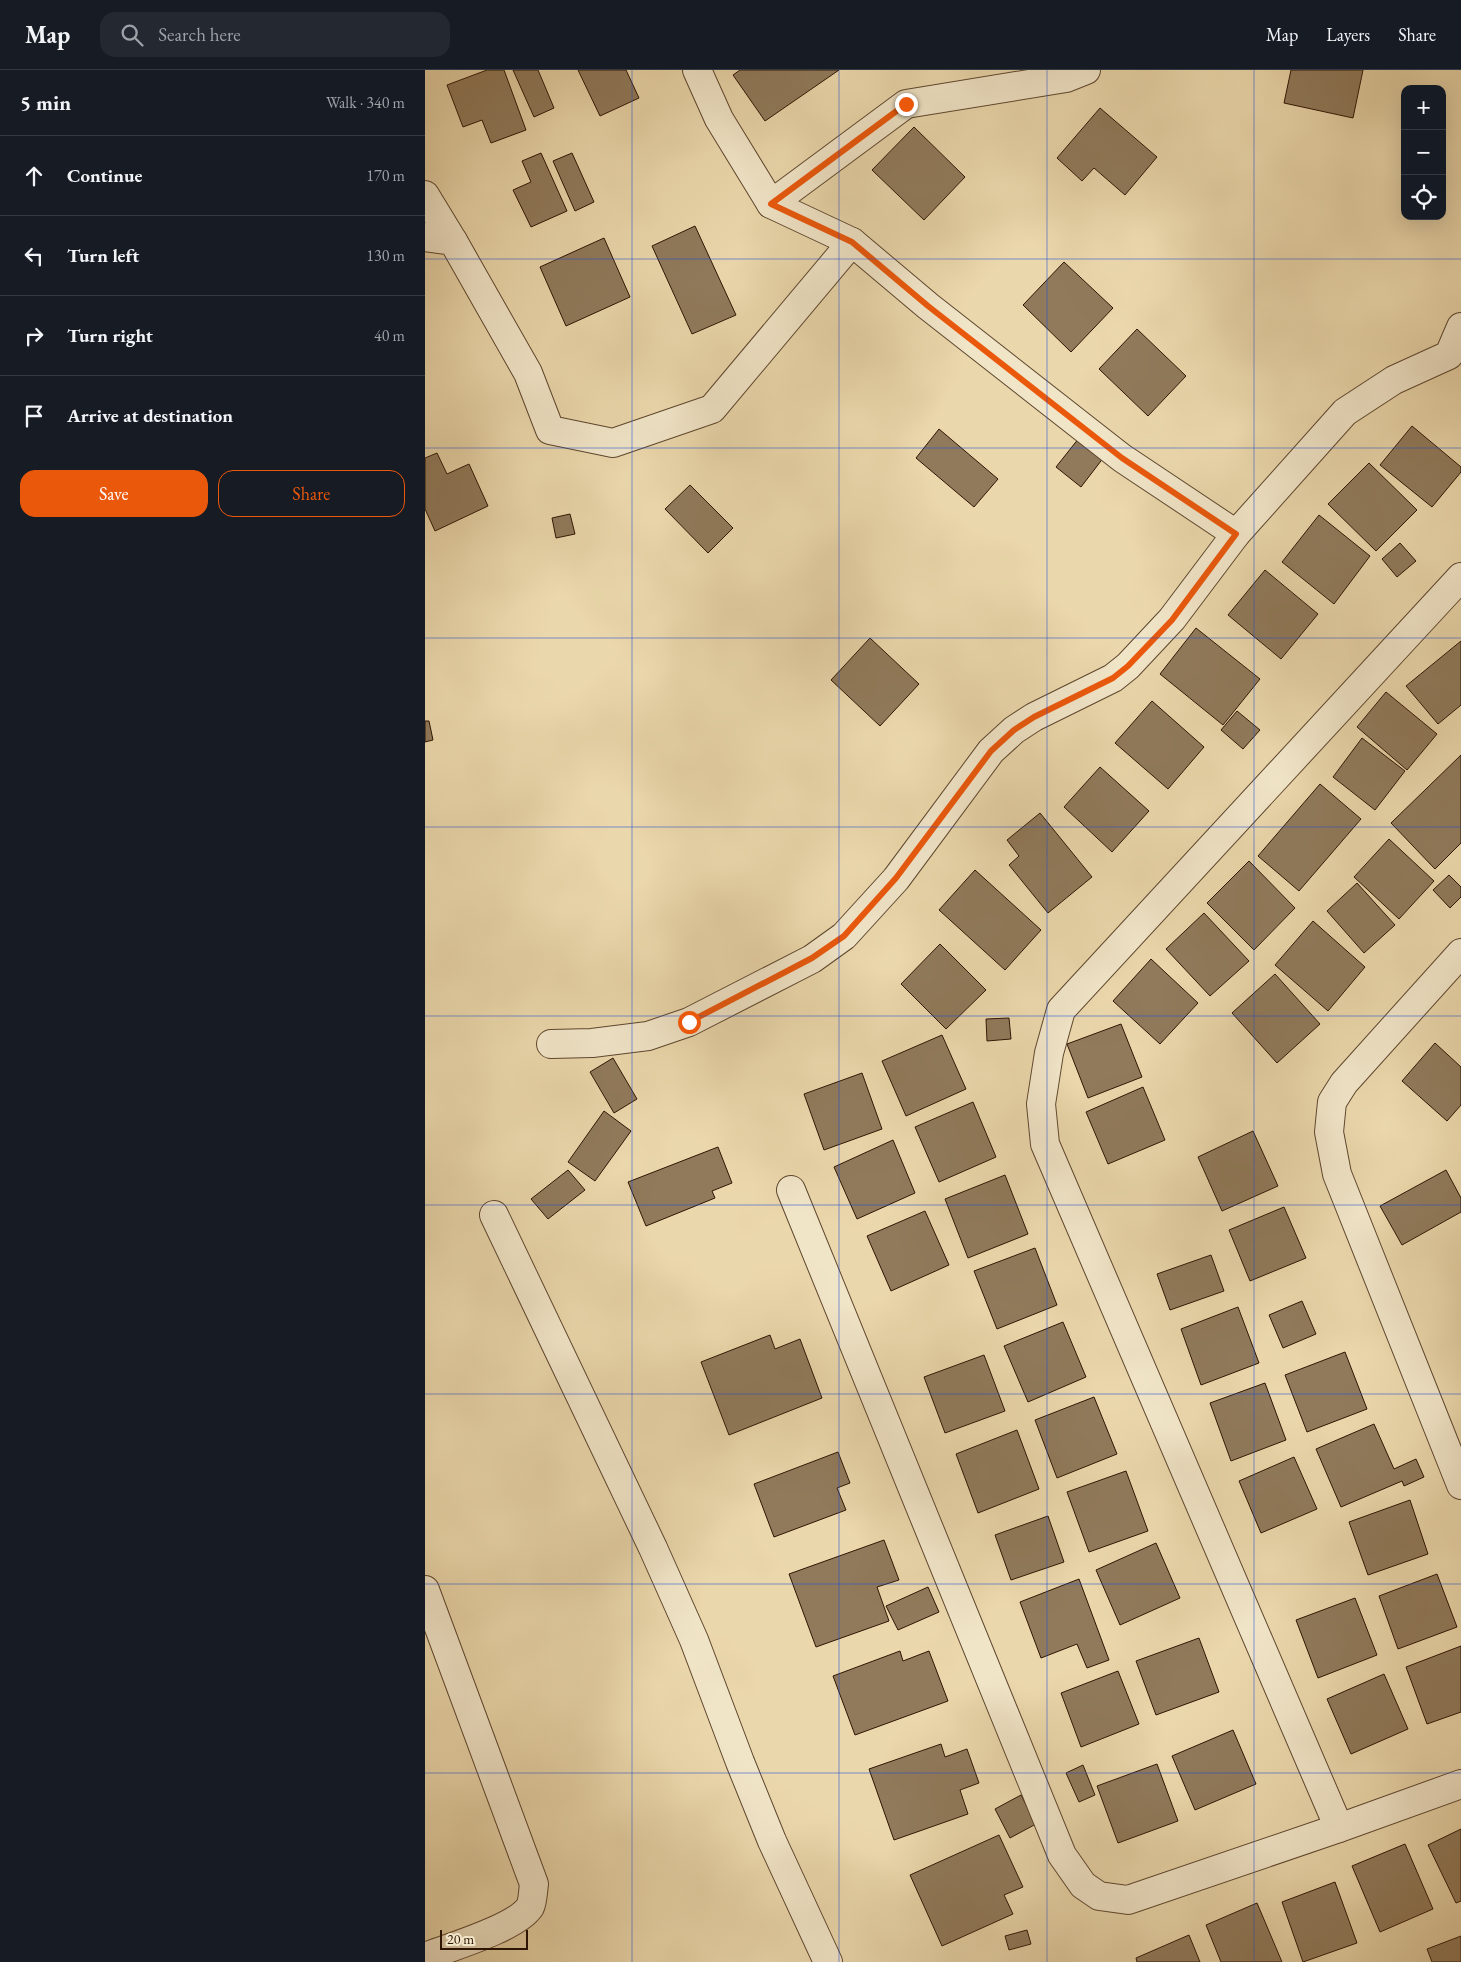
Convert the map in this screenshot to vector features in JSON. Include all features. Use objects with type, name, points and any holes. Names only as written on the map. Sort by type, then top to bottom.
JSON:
[{"type":"street","points":[[697,70],[719,119],[771,204],[852,242],[928,306],[1122,458],[1236,534]]},
{"type":"street","points":[[771,204],[906,104],[1066,78],[1087,70]]},
{"type":"street","points":[[425,195],[528,374],[550,430],[613,443],[712,409],[852,242]]},
{"type":"street","points":[[425,237],[453,241]]},
{"type":"street","points":[[551,1044],[592,1043],[648,1036],[689,1022],[812,958],[844,936],[896,878],[991,751],[1014,730],[1034,717],[1113,678],[1128,666],[1172,620],[1236,534],[1345,412],[1395,380],[1455,360],[1461,327]]},
{"type":"street","points":[[1339,1828],[1045,1144],[1041,1104],[1049,1053],[1061,1010],[1461,577]]},
{"type":"street","points":[[1461,953],[1344,1083],[1332,1102],[1329,1132],[1337,1174],[1461,1485]]},
{"type":"street","points":[[791,1190],[1062,1855],[1083,1885],[1099,1896],[1128,1900],[1461,1784]]},
{"type":"street","points":[[494,1215],[657,1556],[695,1640],[740,1762],[772,1841],[828,1962]]},
{"type":"street","points":[[425,1590],[534,1884],[530,1906],[516,1919],[491,1932],[425,1957]]},
{"type":"building","points":[[487,70],[504,70],[526,130],[491,143],[482,120],[463,127],[447,85]]},
{"type":"building","points":[[513,70],[538,70],[554,108],[534,117]]},
{"type":"building","points":[[578,70],[626,70],[639,98],[600,116]]},
{"type":"building","points":[[740,70],[839,70],[765,121],[733,75]]},
{"type":"building","points":[[1291,70],[1363,70],[1353,118],[1284,103]]},
{"type":"building","points":[[1100,108],[1157,157],[1125,195],[1094,168],[1082,181],[1057,158]]},
{"type":"building","points":[[914,127],[965,177],[924,220],[872,170]]},
{"type":"building","points":[[541,153],[567,211],[531,227],[513,190],[531,182],[522,161]]},
{"type":"building","points":[[572,153],[594,202],[575,211],[553,161]]},
{"type":"building","points":[[695,226],[736,315],[692,334],[652,246]]},
{"type":"building","points":[[604,238],[630,297],[566,326],[540,267]]},
{"type":"building","points":[[1064,262],[1113,308],[1071,352],[1023,305]]},
{"type":"building","points":[[1137,329],[1186,376],[1148,416],[1099,369]]},
{"type":"building","points":[[1412,426],[1461,467],[1461,472],[1432,507],[1380,465]]},
{"type":"building","points":[[939,429],[998,479],[974,507],[916,458]]},
{"type":"building","points":[[1079,438],[1104,457],[1081,487],[1056,467]]},
{"type":"building","points":[[437,453],[447,474],[469,464],[488,506],[435,531],[425,509],[425,458]]},
{"type":"building","points":[[1369,463],[1417,510],[1376,551],[1328,504]]},
{"type":"building","points":[[690,485],[733,528],[708,553],[665,509]]},
{"type":"building","points":[[570,514],[575,534],[556,538],[552,518]]},
{"type":"building","points":[[1319,515],[1370,556],[1334,604],[1282,562]]},
{"type":"building","points":[[1400,543],[1416,561],[1397,577],[1382,559]]},
{"type":"building","points":[[1265,570],[1318,614],[1281,659],[1228,615]]},
{"type":"building","points":[[1196,628],[1260,679],[1223,725],[1160,674]]},
{"type":"building","points":[[870,638],[919,684],[880,726],[831,680]]},
{"type":"building","points":[[1461,641],[1461,705],[1438,724],[1406,686]]},
{"type":"building","points":[[1386,692],[1437,734],[1407,770],[1357,727]]},
{"type":"building","points":[[1152,701],[1204,747],[1168,789],[1115,743]]},
{"type":"building","points":[[1237,711],[1260,730],[1243,749],[1221,730]]},
{"type":"building","points":[[425,721],[429,721],[433,740],[425,742]]},
{"type":"building","points":[[1362,738],[1405,771],[1375,810],[1333,777]]},
{"type":"building","points":[[1461,755],[1461,843],[1435,869],[1391,823]]},
{"type":"building","points":[[1100,767],[1149,811],[1112,852],[1064,807]]},
{"type":"building","points":[[1320,784],[1361,819],[1299,891],[1258,856]]},
{"type":"building","points":[[1040,813],[1092,877],[1048,913],[1009,865],[1019,856],[1007,840]]},
{"type":"building","points":[[1389,839],[1434,881],[1399,919],[1354,877]]},
{"type":"building","points":[[1249,861],[1295,908],[1254,950],[1207,903]]},
{"type":"building","points":[[975,870],[1041,930],[1005,970],[939,910]]},
{"type":"building","points":[[1449,875],[1461,887],[1461,897],[1450,908],[1433,890]]},
{"type":"building","points":[[1357,883],[1395,925],[1364,953],[1327,911]]},
{"type":"building","points":[[1204,913],[1249,961],[1210,996],[1166,949]]},
{"type":"building","points":[[1313,921],[1365,967],[1328,1011],[1275,965]]},
{"type":"building","points":[[940,944],[986,990],[946,1029],[901,984]]},
{"type":"building","points":[[1151,959],[1198,1003],[1160,1044],[1113,1001]]},
{"type":"building","points":[[1275,974],[1320,1024],[1277,1063],[1232,1013]]},
{"type":"building","points":[[1009,1018],[1011,1039],[987,1041],[986,1019]]},
{"type":"building","points":[[1121,1024],[1142,1077],[1088,1098],[1067,1044]]},
{"type":"building","points":[[942,1035],[966,1089],[906,1116],[882,1061]]},
{"type":"building","points":[[1435,1043],[1461,1067],[1461,1105],[1447,1121],[1402,1081]]},
{"type":"building","points":[[613,1058],[637,1099],[614,1113],[590,1072]]},
{"type":"building","points":[[862,1073],[882,1129],[824,1150],[804,1094]]},
{"type":"building","points":[[1143,1087],[1165,1140],[1108,1164],[1086,1112]]},
{"type":"building","points":[[973,1102],[996,1157],[939,1182],[915,1127]]},
{"type":"building","points":[[604,1111],[631,1131],[595,1181],[568,1162]]},
{"type":"building","points":[[1253,1131],[1278,1186],[1222,1211],[1198,1157]]},
{"type":"building","points":[[893,1140],[915,1193],[857,1219],[834,1167]]},
{"type":"building","points":[[718,1147],[732,1183],[712,1191],[715,1198],[646,1226],[628,1182]]},
{"type":"building","points":[[568,1170],[585,1190],[548,1219],[531,1199]]},
{"type":"building","points":[[1446,1170],[1461,1198],[1461,1212],[1402,1245],[1380,1206]]},
{"type":"building","points":[[1005,1175],[1028,1234],[968,1258],[945,1199]]},
{"type":"building","points":[[1284,1207],[1306,1258],[1250,1281],[1229,1230]]},
{"type":"building","points":[[925,1211],[949,1265],[891,1291],[867,1236]]},
{"type":"building","points":[[1035,1248],[1057,1305],[997,1329],[974,1271]]},
{"type":"building","points":[[1211,1255],[1224,1291],[1170,1310],[1157,1274]]},
{"type":"building","points":[[1302,1301],[1316,1334],[1283,1348],[1269,1315]]},
{"type":"building","points":[[1238,1307],[1259,1363],[1201,1385],[1181,1329]]},
{"type":"building","points":[[1063,1322],[1086,1377],[1028,1402],[1004,1346]]},
{"type":"building","points":[[770,1335],[775,1349],[800,1339],[822,1398],[729,1435],[701,1362]]},
{"type":"building","points":[[1345,1352],[1367,1409],[1307,1432],[1285,1375]]},
{"type":"building","points":[[984,1355],[1005,1411],[945,1433],[924,1377]]},
{"type":"building","points":[[1265,1383],[1286,1440],[1231,1461],[1210,1403]]},
{"type":"building","points":[[1094,1397],[1117,1454],[1057,1478],[1035,1420]]},
{"type":"building","points":[[1374,1424],[1394,1469],[1416,1459],[1424,1477],[1404,1486],[1402,1481],[1341,1507],[1316,1449]]},
{"type":"building","points":[[1017,1430],[1039,1489],[978,1513],[956,1454]]},
{"type":"building","points":[[838,1452],[850,1483],[837,1488],[846,1510],[774,1537],[754,1484]]},
{"type":"building","points":[[1294,1457],[1317,1509],[1261,1533],[1239,1481]]},
{"type":"building","points":[[1126,1471],[1148,1531],[1089,1552],[1067,1492]]},
{"type":"building","points":[[1410,1500],[1428,1554],[1368,1575],[1349,1522]]},
{"type":"building","points":[[1048,1516],[1064,1562],[1011,1580],[995,1535]]},
{"type":"building","points":[[884,1540],[899,1580],[877,1587],[889,1621],[816,1647],[789,1574]]},
{"type":"building","points":[[1156,1543],[1180,1598],[1120,1625],[1096,1570]]},
{"type":"building","points":[[1437,1574],[1457,1627],[1398,1649],[1379,1596]]},
{"type":"building","points":[[1079,1579],[1109,1660],[1087,1668],[1077,1644],[1041,1658],[1020,1602]]},
{"type":"building","points":[[928,1587],[939,1612],[898,1630],[886,1606]]},
{"type":"building","points":[[1355,1598],[1377,1655],[1318,1678],[1296,1620]]},
{"type":"building","points":[[1199,1638],[1219,1692],[1156,1715],[1136,1661]]},
{"type":"building","points":[[1461,1646],[1461,1712],[1427,1724],[1406,1667]]},
{"type":"building","points":[[900,1651],[903,1661],[929,1651],[948,1701],[855,1735],[833,1676]]},
{"type":"building","points":[[1118,1671],[1139,1724],[1081,1747],[1061,1693]]},
{"type":"building","points":[[1384,1674],[1408,1729],[1351,1754],[1327,1699]]},
{"type":"building","points":[[1233,1730],[1256,1784],[1195,1810],[1172,1756]]},
{"type":"building","points":[[941,1744],[945,1757],[967,1749],[979,1783],[960,1790],[968,1814],[894,1840],[869,1769]]},
{"type":"building","points":[[1157,1764],[1178,1821],[1118,1843],[1097,1786]]},
{"type":"building","points":[[1083,1765],[1095,1795],[1079,1802],[1066,1773]]},
{"type":"building","points":[[1021,1795],[1036,1824],[1010,1838],[995,1809]]},
{"type":"building","points":[[1461,1829],[1461,1901],[1456,1903],[1428,1845]]},
{"type":"building","points":[[999,1835],[1023,1887],[1004,1895],[1013,1914],[942,1946],[910,1875]]},
{"type":"building","points":[[1405,1844],[1433,1909],[1380,1932],[1352,1866]]},
{"type":"building","points":[[1335,1882],[1357,1943],[1303,1962],[1282,1902]]},
{"type":"building","points":[[1257,1903],[1282,1962],[1221,1962],[1206,1925]]},
{"type":"building","points":[[1027,1930],[1031,1944],[1009,1950],[1005,1936]]},
{"type":"building","points":[[1189,1935],[1200,1962],[1137,1962],[1136,1958]]},
{"type":"building","points":[[1461,1936],[1461,1962],[1432,1962],[1427,1949]]},
{"type":"route","points":[[689,1022],[812,958],[844,936],[896,878],[991,751],[1014,730],[1034,717],[1113,678],[1128,666],[1172,620],[1236,534],[1122,458],[928,306],[852,242],[771,204],[906,104]]}]
